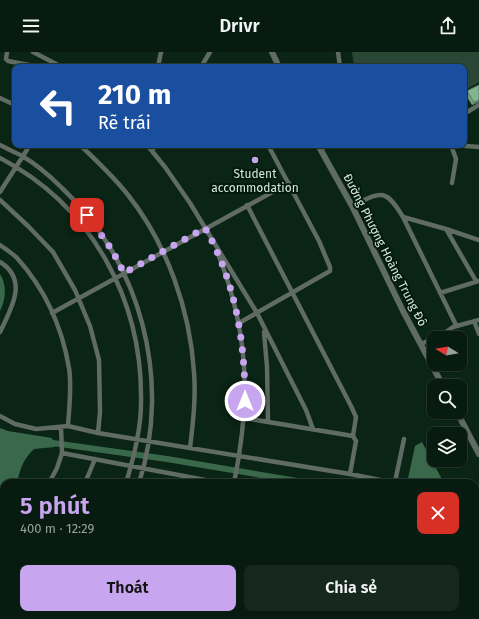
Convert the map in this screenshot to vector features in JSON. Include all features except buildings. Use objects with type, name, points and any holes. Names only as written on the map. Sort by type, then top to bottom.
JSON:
[{"type":"street","points":[[7,52],[6,59],[8,61],[24,64]]},
{"type":"street","points":[[33,52],[56,64]]},
{"type":"street","points":[[159,64],[161,52]]},
{"type":"street","points":[[203,64],[210,52]]},
{"type":"street","points":[[272,52],[278,64]]},
{"type":"street","points":[[338,52],[340,64]]},
{"type":"street","points":[[0,98],[12,104]]},
{"type":"street","points":[[467,112],[479,105]]},
{"type":"street","points":[[0,145],[23,156],[49,176],[73,198],[94,223],[112,250],[124,273],[139,310],[147,342],[152,375],[150,441],[146,463],[140,479]]},
{"type":"street","points":[[467,147],[479,148]]},
{"type":"street","points":[[0,192],[28,148]]},
{"type":"street","points":[[83,148],[104,168],[129,196],[150,228],[163,252],[181,297],[190,334],[194,372],[194,410],[190,448]]},
{"type":"street","points":[[239,323],[330,271],[330,267],[319,241],[270,148]]},
{"type":"street","name":"Đường Phượng Hoàng Trung Đô","points":[[320,148],[352,206],[403,311],[439,379]]},
{"type":"street","points":[[452,183],[456,159],[453,148]]},
{"type":"street","points":[[152,150],[190,203],[256,313],[306,410],[313,429]]},
{"type":"street","points":[[0,158],[45,187],[70,211],[93,238],[111,268],[125,300],[135,334],[141,369],[141,404],[138,439],[127,479]]},
{"type":"street","points":[[52,313],[289,183]]},
{"type":"street","points":[[352,206],[374,195],[388,196],[403,217],[456,326]]},
{"type":"street","points":[[0,200],[53,252],[79,299],[90,326],[99,360],[100,412],[98,433]]},
{"type":"street","points":[[247,205],[356,417],[353,436],[356,441],[350,474]]},
{"type":"street","points":[[403,217],[479,240]]},
{"type":"street","points":[[440,293],[478,281],[446,229]]},
{"type":"street","points":[[210,236],[229,283],[239,323],[245,367],[244,418],[235,479]]},
{"type":"street","points":[[0,245],[16,257],[37,284],[52,313],[59,331],[69,369],[68,426]]},
{"type":"street","points":[[0,262],[9,270],[14,278],[16,286],[16,296],[0,332]]},
{"type":"street","points":[[447,331],[456,326],[476,321],[479,334]]},
{"type":"street","points":[[263,327],[266,354],[268,422]]},
{"type":"street","points":[[421,344],[427,341]]},
{"type":"street","points":[[0,416],[15,424],[36,429],[68,426],[98,433],[375,479]]},
{"type":"street","points":[[244,418],[353,436]]},
{"type":"street","points":[[461,419],[479,453]]},
{"type":"street","points":[[51,479],[57,468],[62,451],[61,427]]},
{"type":"street","points":[[396,479],[404,440]]},
{"type":"street","points":[[62,451],[94,459],[199,479]]},
{"type":"street","points":[[86,479],[94,459]]},
{"type":"shaded area","points":[[352,52],[479,52],[479,82],[467,89],[467,64],[354,64]]},
{"type":"shaded area","points":[[0,274],[4,283],[5,292],[4,302],[0,311]]},
{"type":"shaded area","points":[[0,428],[8,431],[52,438],[55,447],[34,449],[22,465],[18,479],[0,479]]},
{"type":"shaded area","points":[[422,442],[427,451],[427,467],[435,467],[442,479],[408,479],[415,446]]},
{"type":"waterway","points":[[53,443],[167,459],[285,479]]},
{"type":"place","name":"Student accommodation","points":[[255,160]]},
{"type":"route","points":[[87,215],[112,250],[124,273],[205,228],[217,251],[229,283],[238,316],[245,367],[245,401]]}]
